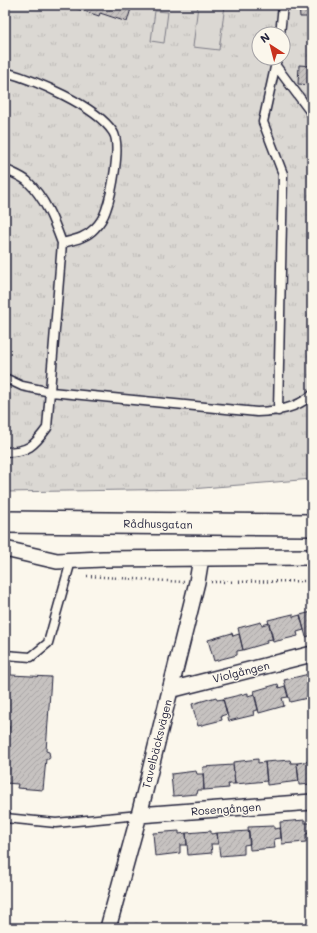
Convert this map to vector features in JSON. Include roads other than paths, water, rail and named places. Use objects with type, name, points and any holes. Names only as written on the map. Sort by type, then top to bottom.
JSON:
[{"type":"main road","name":"Rådhusgatan","points":[[5,522],[312,526]]},
{"type":"street","points":[[5,549],[57,561],[69,568],[104,559],[312,557]]},
{"type":"street","name":"Tavelbäcksvägen","points":[[108,928],[139,815],[197,582],[201,558]]},
{"type":"street","name":"Violgången","points":[[170,690],[312,654]]},
{"type":"street","name":"Rosengången","points":[[139,815],[312,802]]},
{"type":"lane","points":[[281,26],[283,5]]},
{"type":"lane","points":[[275,66],[263,122],[283,174],[278,412]]},
{"type":"lane","points":[[279,66],[312,114]]},
{"type":"lane","points":[[5,72],[52,89],[90,110],[104,120],[115,134],[116,148],[113,177],[106,211],[95,228],[86,237],[62,244]]},
{"type":"lane","points":[[5,169],[26,181],[44,202],[54,220],[62,244],[47,428],[36,443],[21,452],[5,452]]},
{"type":"lane","points":[[5,378],[22,386],[51,392],[257,412],[278,412],[294,407],[312,395]]},
{"type":"lane","points":[[5,655],[31,657],[48,643],[69,568]]},
{"type":"lane","points":[[5,818],[56,823],[139,815]]}]
